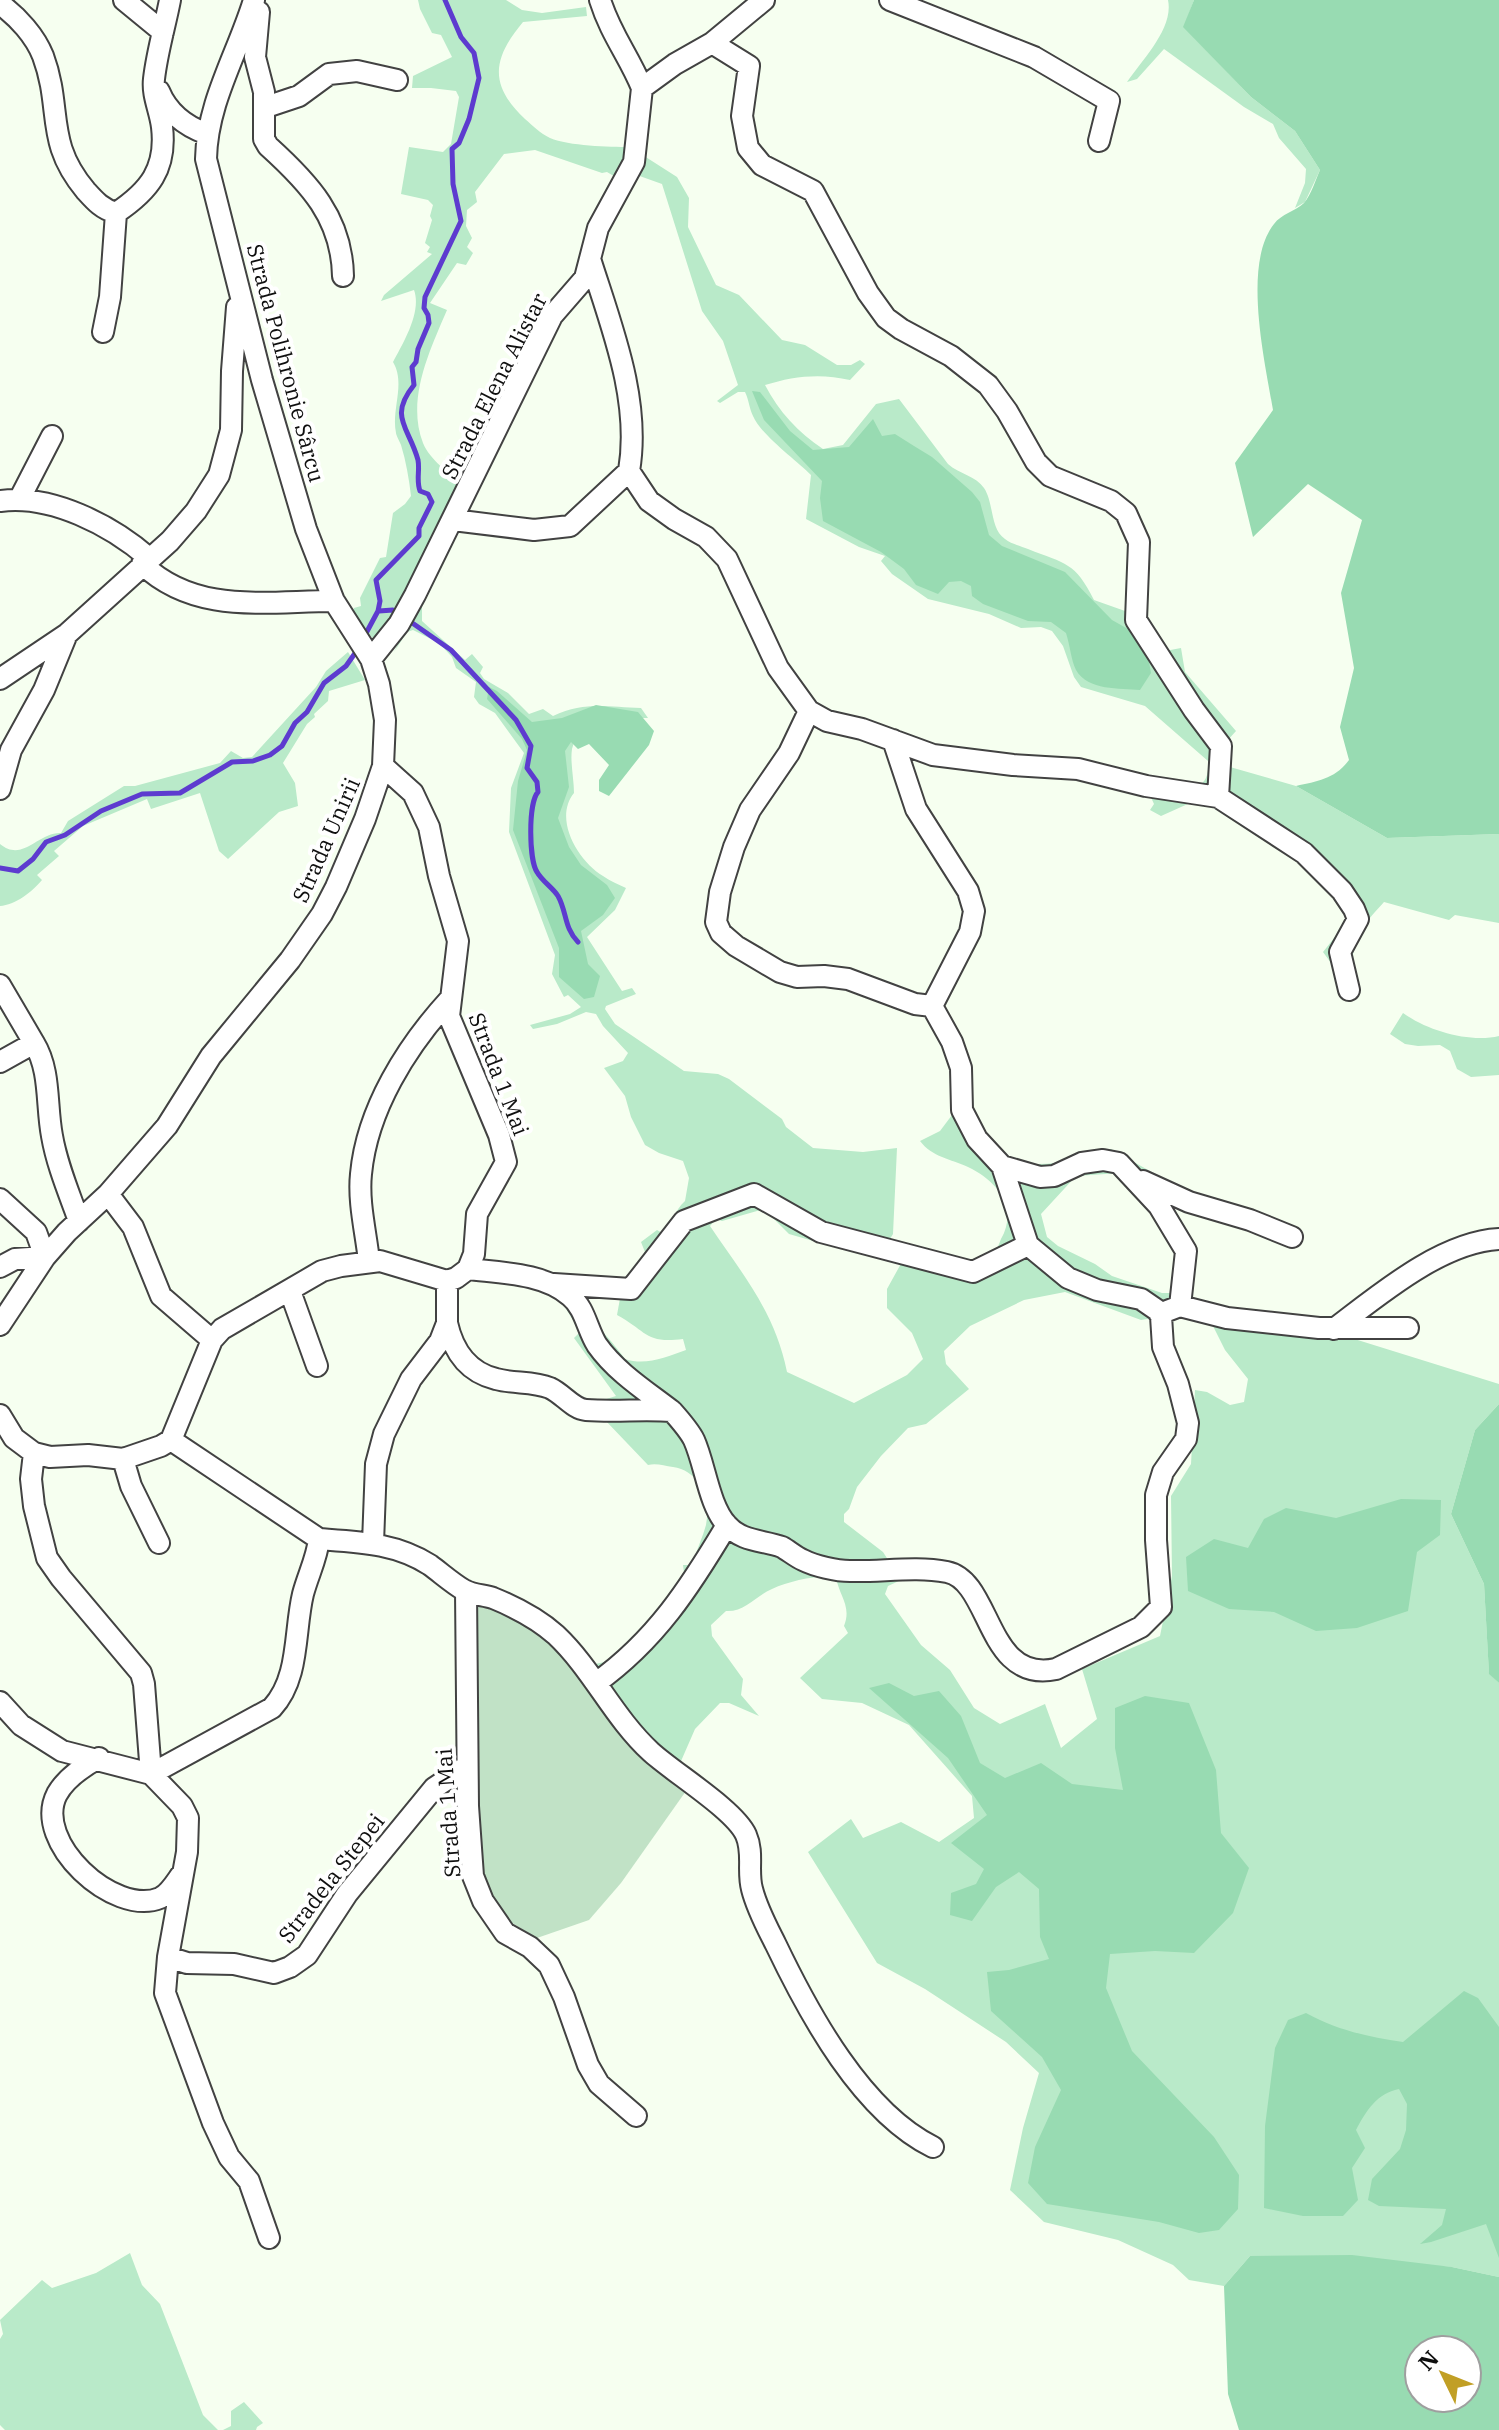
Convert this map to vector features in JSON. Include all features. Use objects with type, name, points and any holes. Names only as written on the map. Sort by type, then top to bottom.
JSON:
[{"type":"street","points":[[124,0],[163,32]]},
{"type":"street","points":[[103,332],[110,297],[116,213],[158,173],[162,129],[154,96],[154,80],[170,0]]},
{"type":"street","name":"Strada Polihronie Sârcu","points":[[256,0],[255,57],[266,107],[264,139],[307,184],[334,224],[343,252],[343,276]]},
{"type":"street","name":"Strada Polihronie Sârcu","points":[[256,0],[215,104],[207,134],[206,159],[240,281],[262,380],[306,529],[334,601]]},
{"type":"street","points":[[600,0],[615,38],[634,67],[642,88],[712,43],[764,0]]},
{"type":"street","points":[[890,0],[1034,57],[1109,101],[1099,141]]},
{"type":"street","points":[[0,4],[12,12],[42,53],[51,80],[59,146],[67,166],[95,201],[116,213]]},
{"type":"street","points":[[712,43],[749,66],[742,116],[748,148],[762,165],[813,191],[868,293],[886,318],[951,356],[988,385],[1036,462],[1050,476],[1111,501],[1126,513],[1139,542],[1136,620],[1221,746],[1218,797]]},
{"type":"street","points":[[266,107],[299,96],[329,74],[357,71],[397,80]]},
{"type":"street","points":[[154,80],[161,97],[176,116],[186,125],[207,134]]},
{"type":"street","name":"Strada Elena Alistar","points":[[371,659],[403,616],[547,326],[585,278],[598,228],[634,162],[642,88]]},
{"type":"street","points":[[453,520],[534,530],[570,526],[629,471],[634,447],[621,363],[612,321],[591,262]]},
{"type":"street","points":[[0,679],[67,634],[170,541],[196,511],[219,475],[231,430],[232,371],[240,281]]},
{"type":"street","points":[[10,500],[52,436]]},
{"type":"street","points":[[629,471],[649,501],[706,537],[727,559],[778,668],[809,711],[827,721],[862,729],[933,755],[1078,769],[1146,786],[1218,797],[1304,853],[1342,891],[1358,919],[1340,952],[1349,990]]},
{"type":"street","points":[[10,500],[47,502],[100,525],[145,561],[168,586],[224,602],[334,601]]},
{"type":"street","name":"Strada Unirii","points":[[0,1325],[45,1257],[108,1194],[167,1126],[211,1056],[290,960],[322,914],[365,819],[383,766],[385,720],[371,659],[334,601]]},
{"type":"street","points":[[0,789],[11,750],[44,690],[67,634]]},
{"type":"street","points":[[809,711],[789,753],[750,810],[717,902],[716,922],[721,933],[736,946],[780,972],[797,977],[848,979],[915,1004],[932,1006]]},
{"type":"street","points":[[893,740],[916,809],[968,891],[974,911],[970,932],[932,1006]]},
{"type":"street","name":"Strada 1 Mai","points":[[383,766],[413,793],[429,827],[458,941],[449,1016],[499,1135],[506,1162],[477,1214],[474,1254],[468,1269]]},
{"type":"street","points":[[0,985],[41,1054],[56,1156],[79,1221]]},
{"type":"street","points":[[369,1261],[361,1177],[366,1140],[383,1099],[417,1037],[450,999]]},
{"type":"street","points":[[550,1284],[571,1296],[597,1344],[615,1365],[672,1411],[693,1437],[710,1492],[727,1525],[753,1542],[781,1547],[805,1562],[848,1571],[891,1568],[948,1572],[969,1587],[993,1633],[1020,1664],[1042,1672],[1056,1669],[1141,1627],[1161,1607],[1156,1495],[1163,1472],[1186,1439],[1188,1423],[1178,1384],[1163,1347],[1159,1313],[1141,1299],[1097,1290],[1068,1278],[1028,1245],[1002,1166],[977,1139],[962,1110],[961,1068],[952,1042],[932,1006]]},
{"type":"street","points":[[0,1062],[34,1043]]},
{"type":"street","points":[[1002,1166],[1040,1177],[1054,1176],[1082,1163],[1103,1160],[1119,1163],[1159,1206],[1186,1251],[1180,1306]]},
{"type":"street","points":[[1136,1178],[1189,1202],[1250,1220],[1292,1237]]},
{"type":"street","points":[[108,1194],[133,1227],[161,1296],[212,1340]]},
{"type":"street","points":[[0,1415],[14,1438],[34,1453],[50,1457],[88,1455],[123,1459],[171,1440],[212,1340],[222,1329],[322,1271],[380,1261],[447,1281],[468,1269],[522,1276],[550,1284],[631,1289],[684,1221],[754,1194],[821,1232],[973,1272],[1028,1245]]},
{"type":"street","points":[[0,1199],[36,1232],[45,1257],[5,1258]]},
{"type":"street","points":[[1334,1329],[1401,1277],[1445,1255],[1485,1240],[1499,1239]]},
{"type":"street","points":[[447,1281],[447,1323],[451,1344],[473,1369],[495,1379],[551,1388],[582,1410],[672,1411]]},
{"type":"street","points":[[290,1291],[317,1366]]},
{"type":"street","points":[[1159,1313],[1180,1306],[1192,1312],[1227,1318],[1334,1329],[1408,1328]]},
{"type":"street","points":[[373,1543],[376,1464],[384,1434],[411,1379],[440,1341],[447,1323]]},
{"type":"street","points":[[171,1440],[319,1539],[373,1543],[411,1554],[466,1591],[492,1598],[539,1622],[571,1651],[631,1733],[733,1818],[745,1833],[751,1850],[751,1887],[806,2008],[849,2071],[893,2121],[933,2147]]},
{"type":"street","points":[[34,1453],[31,1479],[34,1506],[47,1558],[141,1673],[151,1774]]},
{"type":"street","points":[[123,1459],[131,1486],[159,1543]]},
{"type":"street","points":[[596,1683],[622,1664],[667,1618],[727,1525]]},
{"type":"street","points":[[151,1774],[272,1708],[278,1701],[291,1671],[304,1591],[318,1553],[319,1539]]},
{"type":"street","name":"Strada 1 Mai","points":[[466,1591],[467,1766],[473,1876],[483,1901],[505,1933],[530,1947],[549,1965],[588,2065],[599,2084],[636,2116]]},
{"type":"street","points":[[0,1702],[21,1725],[62,1751],[99,1758],[151,1774],[182,1806],[188,1818],[165,1993],[213,2123],[229,2157],[249,2181],[269,2238]]},
{"type":"street","points":[[99,1758],[65,1783],[55,1797],[53,1819],[59,1842],[72,1861],[114,1893],[132,1901],[161,1898],[183,1872]]},
{"type":"street","name":"Stradela Stepei","points":[[168,1957],[187,1963],[234,1964],[274,1973],[290,1967],[307,1955],[347,1894],[434,1788],[467,1766]]},
{"type":"green space","points":[[418,0],[506,0],[522,10],[542,13],[586,7],[587,16],[523,22],[505,48],[499,72],[500,83],[513,107],[550,138],[578,144],[630,147],[617,178],[607,172],[602,173],[535,150],[504,154],[475,192],[477,202],[467,210],[466,226],[472,238],[467,247],[473,253],[466,265],[457,263],[430,303],[447,310],[422,375],[417,409],[418,426],[426,449],[440,466],[462,484],[390,627],[373,638],[352,614],[354,608],[361,606],[360,598],[380,558],[386,557],[393,513],[411,496],[396,433],[398,379],[393,362],[416,308],[414,290],[381,301],[432,254],[427,252],[430,247],[425,243],[433,205],[428,200],[401,194],[409,147],[443,152],[451,144],[459,97],[456,91],[412,88],[413,76],[452,57],[441,35],[432,33]]},
{"type":"green space","points":[[1168,0],[1194,0],[1184,27],[1251,97],[1295,131],[1320,170],[1305,202],[1295,208],[1305,183],[1306,169],[1279,138],[1273,124],[1244,107],[1164,49],[1137,79],[1127,82],[1162,32],[1169,11]]},
{"type":"green space","points":[[1194,0],[1499,0],[1499,834],[1387,838],[1296,786],[1332,775],[1349,760],[1340,727],[1354,668],[1341,593],[1362,520],[1308,484],[1253,537],[1235,463],[1273,410],[1258,314],[1259,263],[1264,242],[1277,221],[1304,203],[1320,170],[1295,131],[1251,97],[1183,27]]},
{"type":"green space","points":[[641,154],[677,177],[689,198],[688,227],[716,285],[739,295],[782,340],[805,345],[837,365],[851,365],[860,360],[865,364],[850,380],[807,376],[765,385],[783,413],[805,436],[823,449],[843,445],[876,404],[899,399],[948,464],[984,488],[1000,535],[1013,544],[1068,566],[1081,578],[1094,600],[1140,613],[1165,651],[1181,648],[1185,672],[1236,731],[1209,761],[1296,786],[1387,838],[1499,834],[1499,923],[1455,915],[1449,920],[1384,902],[1356,940],[1354,969],[1339,974],[1323,952],[1342,928],[1348,912],[1308,869],[1233,815],[1206,804],[1190,803],[1161,816],[1150,810],[1154,804],[1149,793],[1087,761],[1197,787],[1203,782],[1208,773],[1208,761],[1145,706],[1081,687],[1063,646],[1052,631],[1041,627],[1021,628],[989,614],[928,599],[892,574],[881,561],[885,556],[859,547],[806,519],[811,475],[763,431],[753,416],[745,392],[738,392],[720,403],[717,401],[738,385],[723,341],[702,311],[662,184],[634,174]]},
{"type":"green space","points":[[752,391],[760,392],[790,431],[813,450],[849,447],[873,419],[882,436],[895,434],[932,457],[980,502],[989,535],[1002,546],[1065,572],[1112,620],[1128,629],[1149,662],[1151,673],[1140,690],[1105,687],[1081,677],[1074,666],[1066,633],[1051,622],[1028,621],[983,604],[972,596],[971,586],[961,581],[949,582],[938,594],[916,585],[904,569],[881,552],[823,521],[820,498],[822,481],[764,420]]},
{"type":"green space","points":[[422,596],[422,621],[465,660],[472,654],[483,667],[480,673],[484,679],[508,693],[529,714],[543,709],[553,716],[575,708],[596,706],[641,708],[648,718],[616,720],[593,726],[576,739],[572,749],[574,793],[566,815],[571,839],[594,869],[626,888],[615,910],[587,937],[622,991],[632,988],[636,994],[605,1009],[615,1024],[684,1071],[718,1074],[729,1079],[782,1119],[786,1127],[813,1148],[863,1152],[897,1148],[893,1234],[882,1252],[820,1243],[789,1234],[764,1209],[722,1221],[716,1219],[710,1226],[766,1312],[787,1372],[854,1403],[907,1375],[923,1359],[912,1333],[887,1308],[887,1289],[903,1260],[963,1265],[985,1261],[993,1256],[1008,1216],[1002,1196],[978,1173],[936,1154],[920,1141],[940,1131],[955,1111],[987,1148],[1011,1161],[1055,1163],[1111,1149],[1148,1170],[1139,1190],[1120,1173],[1076,1176],[1041,1214],[1047,1237],[1112,1276],[1162,1293],[1173,1293],[1187,1305],[1348,1337],[1499,1384],[1499,1404],[1475,1430],[1451,1514],[1484,1584],[1489,1673],[1499,1683],[1499,2277],[1452,2267],[1250,2256],[1224,2286],[1189,2280],[1173,2265],[1118,2240],[1044,2222],[1010,2190],[1039,2073],[1006,2042],[925,1989],[877,1963],[808,1852],[851,1819],[863,1838],[901,1822],[939,1842],[974,1818],[972,1796],[909,1725],[862,1703],[822,1699],[800,1678],[848,1633],[844,1626],[846,1607],[836,1577],[812,1578],[779,1586],[739,1609],[726,1611],[711,1625],[712,1636],[743,1679],[741,1695],[759,1716],[729,1703],[720,1703],[695,1729],[678,1768],[487,1606],[491,1585],[561,1629],[595,1664],[610,1661],[623,1653],[685,1580],[683,1565],[689,1565],[694,1560],[706,1525],[707,1506],[702,1488],[697,1480],[682,1470],[648,1465],[605,1420],[591,1420],[585,1415],[590,1404],[616,1396],[574,1338],[580,1332],[562,1302],[597,1327],[625,1359],[648,1361],[686,1350],[683,1339],[653,1338],[617,1315],[623,1282],[647,1257],[641,1242],[657,1230],[664,1234],[670,1226],[685,1201],[689,1178],[683,1161],[645,1145],[625,1096],[604,1068],[623,1061],[628,1053],[596,1014],[586,1012],[557,1024],[533,1029],[530,1025],[570,1014],[581,1007],[568,995],[564,997],[552,974],[555,955],[509,832],[511,788],[524,753],[495,713],[479,704],[474,697],[476,682],[456,668],[452,657],[439,643],[413,630],[407,632],[394,652]],"holes":[[[1065,1292],[1141,1320],[1171,1315],[1211,1322],[1225,1350],[1248,1379],[1244,1402],[1230,1405],[1207,1392],[1195,1390],[1191,1464],[1171,1496],[1172,1576],[1160,1636],[1082,1669],[1097,1719],[1061,1748],[1045,1704],[1000,1724],[974,1708],[950,1670],[921,1645],[885,1594],[888,1586],[901,1580],[883,1552],[844,1522],[844,1514],[857,1487],[908,1428],[926,1424],[969,1389],[946,1364],[944,1351],[970,1326],[1024,1300]]]},
{"type":"green space","points":[[348,652],[365,680],[329,691],[328,701],[314,714],[315,717],[307,724],[283,763],[295,783],[298,806],[279,812],[228,859],[219,851],[200,793],[151,809],[147,799],[83,826],[54,851],[59,856],[37,875],[42,880],[33,889],[17,900],[0,906],[0,844],[8,849],[23,849],[45,837],[61,833],[68,821],[124,786],[135,786],[220,763],[231,751],[243,758],[252,757],[316,687],[326,671]]},
{"type":"green space","points":[[489,687],[532,722],[562,718],[596,705],[638,712],[654,731],[649,745],[609,796],[599,791],[599,780],[609,765],[589,744],[578,749],[571,742],[565,751],[569,787],[558,818],[569,847],[581,865],[607,885],[615,898],[603,915],[581,931],[588,964],[600,976],[594,997],[584,999],[559,977],[559,948],[513,830],[518,781],[527,750],[522,739],[487,699]]},
{"type":"green space","points":[[1403,1013],[1424,1025],[1462,1037],[1499,1036],[1499,1075],[1471,1077],[1457,1069],[1450,1051],[1440,1045],[1405,1044],[1390,1034]]},
{"type":"green space","points":[[1499,1404],[1499,1683],[1489,1674],[1484,1584],[1451,1514],[1475,1430]]},
{"type":"green space","points":[[1401,1499],[1441,1500],[1440,1535],[1417,1552],[1408,1611],[1357,1628],[1316,1631],[1274,1612],[1229,1609],[1188,1591],[1186,1557],[1214,1539],[1248,1548],[1264,1519],[1286,1508],[1336,1518]]},
{"type":"green space","points":[[495,1605],[527,1621],[574,1666],[686,1791],[621,1883],[589,1920],[537,1938],[504,1918],[483,1879],[474,1746],[474,1607]]},
{"type":"green space","points":[[889,1683],[914,1696],[939,1691],[961,1716],[980,1763],[1005,1778],[1041,1763],[1072,1784],[1123,1790],[1115,1748],[1115,1708],[1145,1696],[1189,1703],[1216,1770],[1221,1833],[1249,1868],[1233,1913],[1194,1953],[1155,1951],[1110,1954],[1106,1988],[1132,2051],[1214,2137],[1239,2175],[1238,2209],[1219,2230],[1199,2233],[1159,2222],[1047,2204],[1028,2183],[1035,2147],[1061,2090],[1042,2057],[991,2011],[987,1972],[1009,1970],[1049,1959],[1040,1937],[1039,1889],[1019,1872],[996,1887],[972,1921],[950,1915],[951,1893],[976,1884],[984,1869],[951,1843],[987,1815],[948,1758],[869,1688]]},
{"type":"green space","points":[[1464,1991],[1478,1998],[1499,2027],[1499,2258],[1486,2224],[1420,2244],[1442,2225],[1446,2209],[1379,2206],[1368,2200],[1372,2179],[1400,2149],[1406,2130],[1407,2104],[1399,2089],[1378,2099],[1356,2130],[1365,2148],[1352,2168],[1358,2200],[1343,2216],[1303,2216],[1264,2208],[1265,2126],[1275,2048],[1288,2020],[1306,2013],[1353,2032],[1403,2042]]},
{"type":"green space","points":[[130,2253],[142,2285],[160,2304],[203,2415],[218,2430],[5,2430],[0,2425],[0,2339],[3,2334],[0,2320],[42,2280],[52,2288],[96,2273]]},
{"type":"green space","points":[[1352,2255],[1452,2267],[1499,2277],[1499,2430],[1239,2430],[1228,2394],[1224,2286],[1250,2256]]},
{"type":"green space","points":[[244,2402],[263,2423],[256,2430],[223,2430],[231,2426],[231,2411]]},
{"type":"waterway","points":[[364,637],[378,611],[380,601],[376,580],[419,536],[419,528],[432,502],[428,494],[420,491],[418,460],[401,414],[406,396],[414,385],[412,367],[429,323],[424,308],[425,297],[461,221],[453,184],[452,149],[459,143],[469,119],[479,78],[474,53],[461,37],[445,0]]},
{"type":"waterway","points":[[379,611],[393,610],[399,614]]},
{"type":"waterway","points":[[408,620],[451,650],[516,720],[531,746],[527,768],[537,782],[538,792],[531,819],[534,866],[558,896],[570,931],[578,942]]},
{"type":"waterway","points":[[0,868],[18,871],[33,859],[46,842],[65,835],[101,811],[142,794],[180,793],[232,762],[253,761],[270,755],[282,746],[324,683],[346,666],[358,649]]}]
